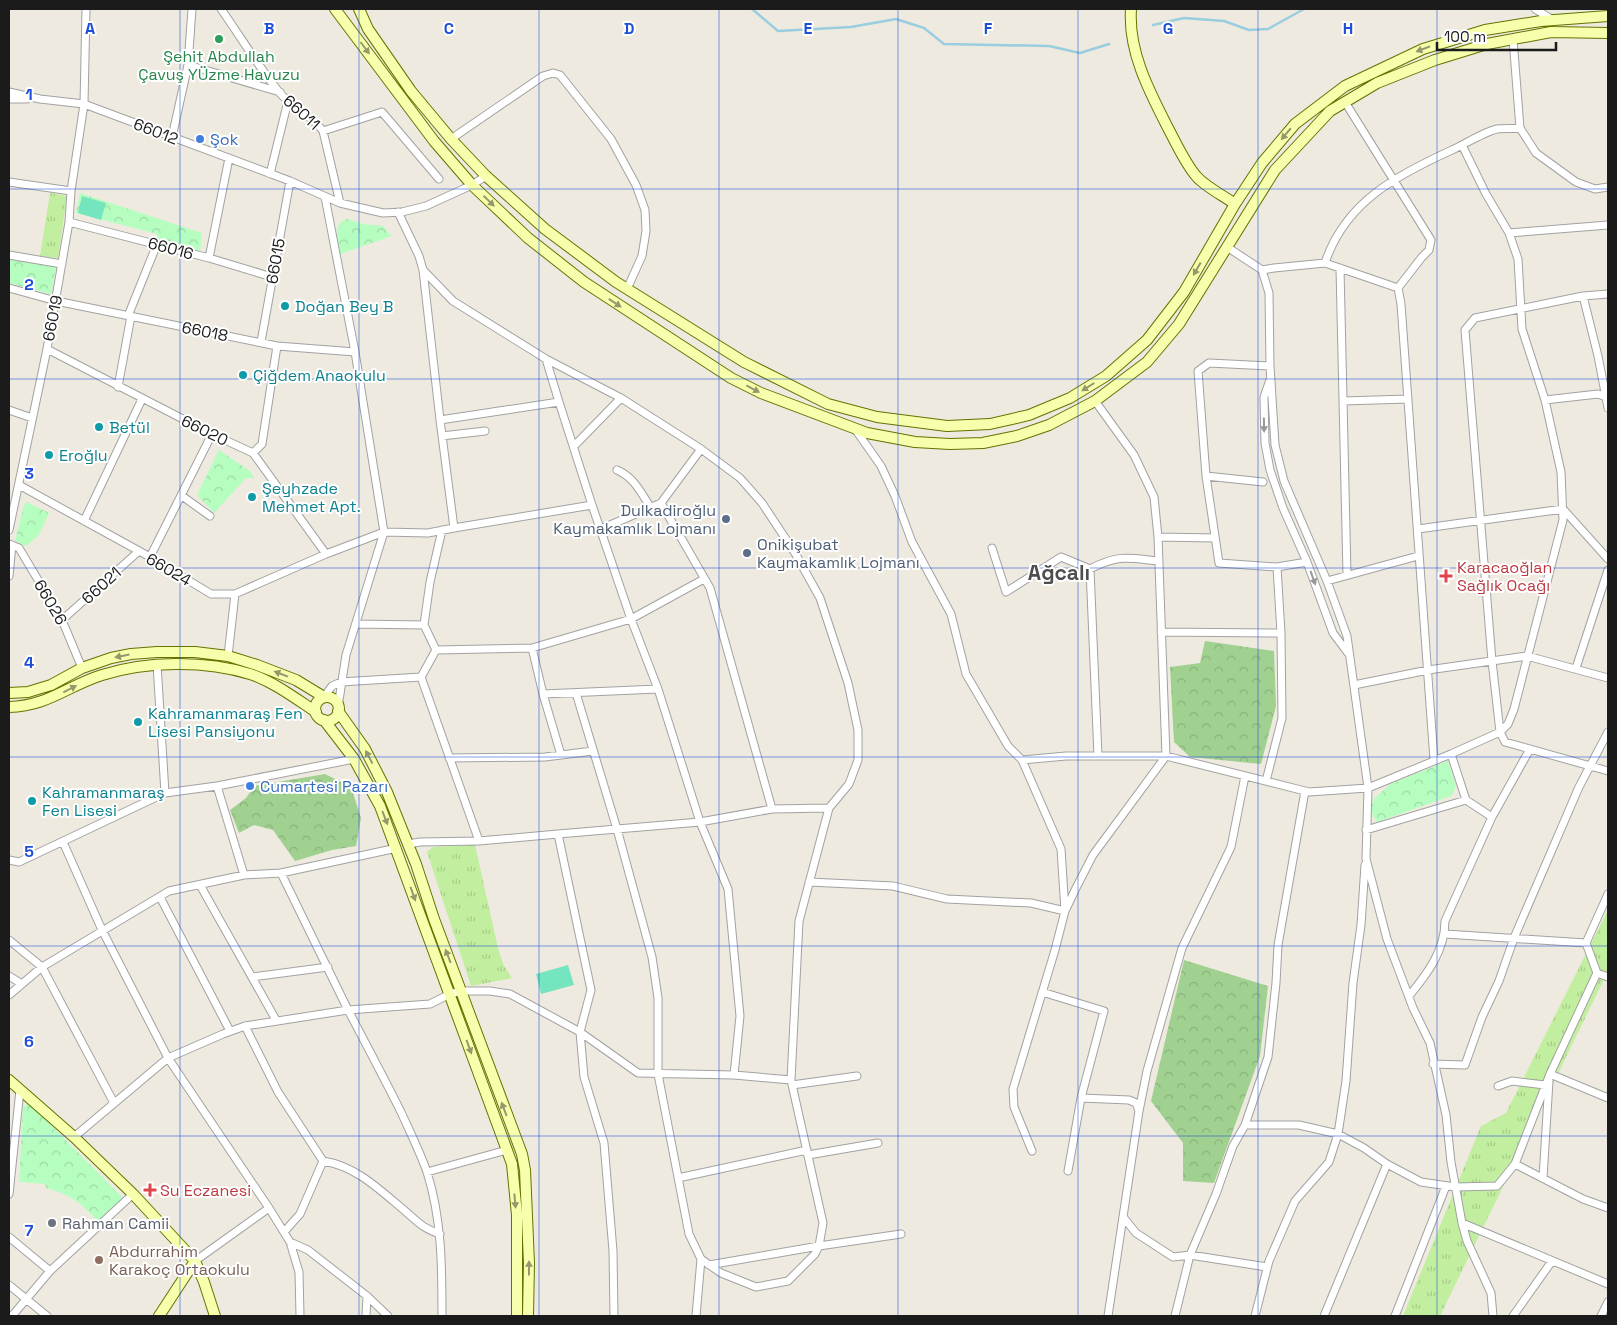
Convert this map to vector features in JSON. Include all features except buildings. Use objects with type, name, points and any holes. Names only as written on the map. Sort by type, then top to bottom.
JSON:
[{"type":"main road","points":[[335,9],[434,141],[472,185],[528,238],[584,282],[732,378],[761,393],[867,434],[915,442],[983,443],[1017,436],[1049,425],[1095,401],[1147,362],[1179,324],[1275,170],[1330,111],[1377,83],[1435,60],[1487,44],[1551,32],[1608,34]]},
{"type":"main road","points":[[359,9],[368,29],[411,91],[451,139],[486,176],[545,230],[627,289],[744,362],[828,404],[877,417],[947,426],[990,424],[1028,415],[1070,398],[1106,376],[1147,340],[1184,292],[1235,204],[1262,163],[1295,124],[1345,86],[1423,49],[1485,30],[1553,20],[1608,16]]},
{"type":"main road","points":[[1131,9],[1130,26],[1146,85],[1178,147],[1197,178],[1235,204]]},
{"type":"main road","points":[[9,692],[28,692],[51,685],[82,668],[111,658],[131,654],[195,652],[228,656],[257,665],[296,680],[324,697],[335,700],[338,709],[365,749],[387,792],[408,844],[522,1154],[525,1170],[529,1264],[528,1316]]},
{"type":"main road","points":[[9,707],[24,707],[51,699],[75,686],[102,675],[141,666],[188,664],[249,674],[287,692],[316,712],[324,720],[354,759],[380,806],[512,1164],[517,1215],[517,1316]]},
{"type":"main road","points":[[316,712],[316,705],[324,697]]},
{"type":"main road","points":[[324,720],[335,718],[338,709]]},
{"type":"main road","points":[[9,1080],[74,1137],[133,1194],[195,1262],[215,1316]]},
{"type":"main road","points":[[159,1316],[195,1262]]},
{"type":"street","name":"66019","points":[[9,530],[56,301],[69,222],[84,104],[86,9]]},
{"type":"street","points":[[172,137],[188,65],[192,9]]},
{"type":"street","name":"66011","points":[[221,9],[280,92],[294,107],[316,122],[323,131],[340,203]]},
{"type":"street","points":[[1535,9],[1553,20]]},
{"type":"street","points":[[1513,39],[1520,128],[1536,153],[1576,182],[1595,189],[1608,187]]},
{"type":"street","points":[[188,65],[280,92]]},
{"type":"street","points":[[451,139],[543,76],[553,73],[560,76],[611,139],[636,185],[645,210],[646,231],[642,256],[627,289]]},
{"type":"street","name":"66012","points":[[9,92],[40,99],[84,104],[290,181],[340,203],[383,213],[426,206],[472,185],[486,176]]},
{"type":"street","name":"66012","points":[[9,99],[40,99]]},
{"type":"street","points":[[270,174],[288,101]]},
{"type":"street","points":[[1345,102],[1431,240],[1429,250],[1398,288],[1401,304],[1434,760]]},
{"type":"street","points":[[323,131],[382,112],[439,179]]},
{"type":"street","points":[[1325,263],[1329,249],[1352,214],[1370,196],[1393,179],[1418,165],[1496,130],[1520,128]]},
{"type":"street","points":[[1022,760],[1066,756],[1166,756],[1305,791],[1368,788],[1500,732],[1508,724],[1514,709],[1563,520],[1561,472],[1544,400],[1522,329],[1518,259],[1509,233],[1486,194],[1462,146]]},
{"type":"street","points":[[209,258],[229,158]]},
{"type":"street","name":"66015","points":[[261,342],[290,181]]},
{"type":"street","points":[[9,182],[72,191]]},
{"type":"street","points":[[325,197],[355,352],[384,532],[346,655],[338,709]]},
{"type":"street","points":[[398,212],[419,256],[423,270],[454,528]]},
{"type":"street","name":"66016","points":[[69,222],[209,258],[272,277]]},
{"type":"street","points":[[1509,233],[1608,226]]},
{"type":"street","points":[[118,387],[130,316],[157,244]]},
{"type":"street","points":[[1227,247],[1262,270],[1270,293],[1270,366],[1275,445],[1284,481],[1344,623],[1368,788],[1366,860],[1353,983],[1346,1081],[1338,1134],[1329,1162],[1295,1201],[1267,1267],[1255,1316]]},
{"type":"street","points":[[9,255],[62,264]]},
{"type":"street","points":[[1262,270],[1325,263],[1398,288]]},
{"type":"street","points":[[1340,268],[1347,575]]},
{"type":"street","points":[[423,270],[453,302],[546,359],[620,398],[701,449],[740,478],[762,503],[795,553],[820,598],[848,683],[858,730],[858,760],[848,784],[828,808],[799,921],[792,1083],[823,1223],[819,1246],[815,1254],[788,1281],[756,1287],[721,1273],[701,1259],[689,1234],[658,1074],[658,998],[652,957],[617,829],[576,693]]},
{"type":"street","name":"66018","points":[[9,288],[56,301],[277,346],[355,352]]},
{"type":"street","points":[[1608,294],[1583,296],[1475,318],[1465,330],[1492,661],[1500,732],[1505,742],[1608,771]]},
{"type":"street","points":[[1583,296],[1607,396],[1608,408]]},
{"type":"street","points":[[253,453],[262,444],[277,346]]},
{"type":"street","name":"66020","points":[[46,349],[118,387],[253,453],[326,554]]},
{"type":"street","points":[[546,359],[592,505],[631,619],[658,689],[700,822],[728,888],[740,1016],[734,1075]]},
{"type":"street","points":[[1270,366],[1209,363],[1198,371],[1206,476],[1219,563],[1277,567],[1307,562]]},
{"type":"street","points":[[1271,377],[1264,397],[1265,443],[1270,470],[1283,508],[1307,562],[1333,633],[1349,654]]},
{"type":"street","points":[[1544,400],[1598,394],[1607,396]]},
{"type":"street","points":[[574,446],[620,398]]},
{"type":"street","points":[[84,521],[142,399]]},
{"type":"street","points":[[1343,401],[1408,399]]},
{"type":"street","points":[[1032,1151],[1014,1107],[1013,1089],[1065,911],[1093,855],[1166,756],[1158,537],[1154,497],[1134,455],[1095,401]]},
{"type":"street","points":[[440,420],[558,402]]},
{"type":"street","points":[[9,410],[32,418]]},
{"type":"street","points":[[855,429],[881,466],[895,496],[912,542],[951,614],[966,674],[1008,746],[1022,760],[1060,849],[1065,911]]},
{"type":"street","points":[[442,436],[485,431]]},
{"type":"street","points":[[150,557],[212,434]]},
{"type":"street","points":[[601,529],[661,504],[701,449]]},
{"type":"street","points":[[617,470],[634,480],[651,508]]},
{"type":"street","points":[[1206,476],[1263,482]]},
{"type":"street","name":"66024","points":[[19,485],[150,557],[211,594],[235,594],[326,554],[384,532]]},
{"type":"street","points":[[182,496],[210,516]]},
{"type":"street","points":[[661,504],[710,588],[772,809]]},
{"type":"street","points":[[384,532],[428,533],[592,505]]},
{"type":"street","points":[[1418,529],[1563,509]]},
{"type":"street","points":[[1563,509],[1608,559]]},
{"type":"street","points":[[436,650],[424,625],[430,582],[442,530]]},
{"type":"street","points":[[1158,537],[1215,538]]},
{"type":"street","points":[[9,576],[10,545]]},
{"type":"street","name":"66026","points":[[10,545],[19,548],[62,620],[82,668]]},
{"type":"street","points":[[992,548],[1006,592],[1061,557],[1090,569],[1107,561],[1120,558],[1158,561]]},
{"type":"street","name":"66021","points":[[62,620],[139,551]]},
{"type":"street","points":[[1327,581],[1418,556]]},
{"type":"street","points":[[1266,781],[1282,718],[1281,634],[1277,567]]},
{"type":"street","points":[[1090,569],[1098,756]]},
{"type":"street","points":[[1576,668],[1608,570]]},
{"type":"street","points":[[436,650],[532,648],[631,619],[704,579]]},
{"type":"street","points":[[228,656],[235,594]]},
{"type":"street","points":[[356,624],[424,625]]},
{"type":"street","points":[[1161,632],[1281,634]]},
{"type":"street","points":[[532,648],[561,755]]},
{"type":"street","points":[[436,650],[422,677],[479,841]]},
{"type":"street","points":[[1354,685],[1428,670],[1527,656],[1608,678]]},
{"type":"street","points":[[157,664],[165,793]]},
{"type":"street","points":[[324,697],[332,686],[341,682],[422,677]]},
{"type":"street","points":[[543,694],[658,689]]},
{"type":"street","points":[[1433,1064],[1465,1065],[1514,938],[1579,787],[1608,732]]},
{"type":"street","points":[[1409,996],[1431,969],[1445,934],[1445,921],[1492,817],[1530,749]]},
{"type":"street","points":[[449,758],[503,759],[593,751]]},
{"type":"street","points":[[1451,754],[1466,800],[1492,817]]},
{"type":"street","points":[[9,860],[19,862],[165,793],[217,786],[354,759]]},
{"type":"street","points":[[1108,1316],[1139,1111],[1147,1071],[1182,948],[1231,846],[1245,776]]},
{"type":"street","points":[[217,786],[244,875]]},
{"type":"street","points":[[1175,1316],[1190,1255],[1216,1194],[1233,1146],[1245,1126],[1268,1057],[1278,945],[1305,791]]},
{"type":"street","points":[[1366,830],[1466,800]]},
{"type":"street","points":[[408,844],[479,841],[700,822],[772,809],[828,808]]},
{"type":"street","points":[[558,834],[591,990],[580,1032],[584,1078],[604,1143],[613,1251],[614,1316]]},
{"type":"street","points":[[63,842],[102,930],[168,1058],[290,1242],[299,1272],[300,1316]]},
{"type":"street","points":[[9,995],[42,967],[169,892],[244,875],[281,873],[396,848]]},
{"type":"street","points":[[1366,860],[1387,939],[1430,1043],[1433,1064],[1446,1115],[1455,1187],[1462,1223],[1467,1241],[1491,1293],[1493,1316]]},
{"type":"street","points":[[281,873],[400,1111],[427,1172],[440,1234],[442,1316]]},
{"type":"street","points":[[809,882],[893,886],[947,899],[1031,903],[1065,911]]},
{"type":"street","points":[[200,885],[276,1020]]},
{"type":"street","points":[[1245,1126],[1299,1125],[1338,1134],[1421,1182],[1455,1187],[1496,1186],[1515,1164],[1545,1085],[1597,973],[1586,944],[1608,894]]},
{"type":"street","points":[[160,897],[230,1031]]},
{"type":"street","points":[[1445,934],[1586,944]]},
{"type":"street","points":[[9,940],[42,967],[114,1103]]},
{"type":"street","points":[[252,977],[328,967]]},
{"type":"street","points":[[1597,973],[1608,977]]},
{"type":"street","points":[[9,976],[22,984]]},
{"type":"street","points":[[74,1137],[168,1058],[230,1031],[276,1020],[348,1010],[430,1004],[462,990],[510,994],[580,1032],[638,1073],[734,1075],[792,1083],[857,1076]]},
{"type":"street","points":[[1042,992],[1104,1011],[1081,1098],[1068,1171]]},
{"type":"street","points":[[245,1026],[278,1092],[324,1161],[345,1167],[360,1175],[422,1227],[440,1234]]},
{"type":"street","points":[[1550,1074],[1608,1098]]},
{"type":"street","points":[[1543,1178],[1550,1074]]},
{"type":"street","points":[[1498,1086],[1512,1081],[1545,1085]]},
{"type":"street","points":[[9,1194],[20,1090]]},
{"type":"street","points":[[1081,1098],[1129,1100],[1136,1103],[1139,1111]]},
{"type":"street","points":[[678,1178],[807,1152],[878,1143]]},
{"type":"street","points":[[427,1172],[507,1150]]},
{"type":"street","points":[[284,1232],[300,1214],[324,1161]]},
{"type":"street","points":[[1324,1316],[1387,1164]]},
{"type":"street","points":[[1515,1164],[1583,1199],[1608,1208]]},
{"type":"street","points":[[1395,1316],[1446,1186]]},
{"type":"street","points":[[12,1316],[50,1271],[133,1194]]},
{"type":"street","points":[[195,1262],[269,1208]]},
{"type":"street","points":[[1124,1218],[1136,1233],[1173,1257],[1190,1255],[1267,1267]]},
{"type":"street","points":[[1462,1223],[1608,1284]]},
{"type":"street","points":[[709,1265],[901,1234]]},
{"type":"street","points":[[9,1237],[50,1271]]},
{"type":"street","points":[[290,1242],[308,1250],[367,1296],[388,1316]]},
{"type":"street","points":[[696,1316],[701,1259]]},
{"type":"street","points":[[1514,1316],[1552,1261]]},
{"type":"street","points":[[9,1285],[47,1316]]},
{"type":"street","points":[[366,1316],[367,1296]]},
{"type":"street","points":[[1600,1316],[1607,1305]]},
{"type":"green space","points":[[50,193],[67,196],[58,258],[40,256]]},
{"type":"green space","points":[[80,193],[202,233],[200,251],[158,239],[157,234],[76,213]]},
{"type":"green space","points":[[82,196],[106,203],[101,220],[78,213]]},
{"type":"green space","points":[[347,219],[363,224],[383,226],[392,236],[340,254],[337,229],[342,221]]},
{"type":"green space","points":[[9,259],[56,266],[51,294],[9,283]]},
{"type":"green space","points":[[219,450],[250,471],[254,478],[246,478],[214,513],[197,495]]},
{"type":"green space","points":[[27,502],[49,513],[39,535],[26,546],[15,541],[24,505]]},
{"type":"green space","points":[[1205,641],[1274,651],[1276,706],[1261,764],[1190,757],[1174,742],[1170,667],[1200,663]]},
{"type":"green space","points":[[1448,761],[1456,787],[1451,796],[1377,822],[1370,811],[1374,799],[1390,784]]},
{"type":"green space","points":[[325,774],[351,787],[361,818],[356,846],[332,850],[295,861],[273,830],[254,825],[239,833],[230,810],[246,798],[254,786]]},
{"type":"green space","points":[[475,845],[498,948],[504,966],[512,978],[471,986],[427,852],[433,847]]},
{"type":"green space","points":[[1608,910],[1608,971],[1440,1316],[1403,1316],[1481,1126],[1506,1113]]},
{"type":"green space","points":[[1184,960],[1268,986],[1260,1056],[1214,1183],[1183,1181],[1183,1143],[1151,1101]]},
{"type":"green space","points":[[568,965],[574,985],[541,994],[536,974]]},
{"type":"green space","points":[[30,1104],[124,1199],[98,1221],[75,1200],[46,1188],[45,1184],[19,1182],[23,1106]]},
{"type":"waterway","points":[[752,9],[778,31],[851,27],[896,19],[924,28],[944,44],[1049,46],[1080,53],[1109,44]]},
{"type":"waterway","points":[[1153,25],[1184,18],[1224,21],[1249,30],[1268,29],[1304,9]]},
{"type":"place","name":"Şehit Abdullah Çavuş YÜzme Havuzu","points":[[219,39]]},
{"type":"place","name":"Şok","points":[[200,139]]},
{"type":"place","name":"Doğan Bey B","points":[[285,306]]},
{"type":"place","name":"Çiğdem Anaokulu","points":[[243,375]]},
{"type":"place","name":"Betül","points":[[99,427]]},
{"type":"place","name":"Eroğlu","points":[[49,455]]},
{"type":"place","name":"Şeyhzade Mehmet Apt.","points":[[252,497]]},
{"type":"place","name":"Dulkadiroğlu Kaymakamlık Lojmanı","points":[[726,519]]},
{"type":"place","name":"Onikişubat Kaymakamlık Lojmanı","points":[[747,553]]},
{"type":"place","name":"Karacaoğlan Sağlık Ocağı","points":[[1446,576]]},
{"type":"place","name":"Kahramanmaraş Fen Lisesi Pansiyonu","points":[[138,722]]},
{"type":"place","name":"Cumartesi Pazarı","points":[[250,786]]},
{"type":"place","name":"Kahramanmaraş Fen Lisesi","points":[[32,801]]},
{"type":"place","name":"Su Eczanesi","points":[[150,1190]]},
{"type":"place","name":"Rahman Camii","points":[[52,1223]]},
{"type":"place","name":"Abdurrahim Karakoç Ortaokulu","points":[[99,1260]]},
{"type":"district","name":"Ağcalı","points":[[1059,573]]}]
